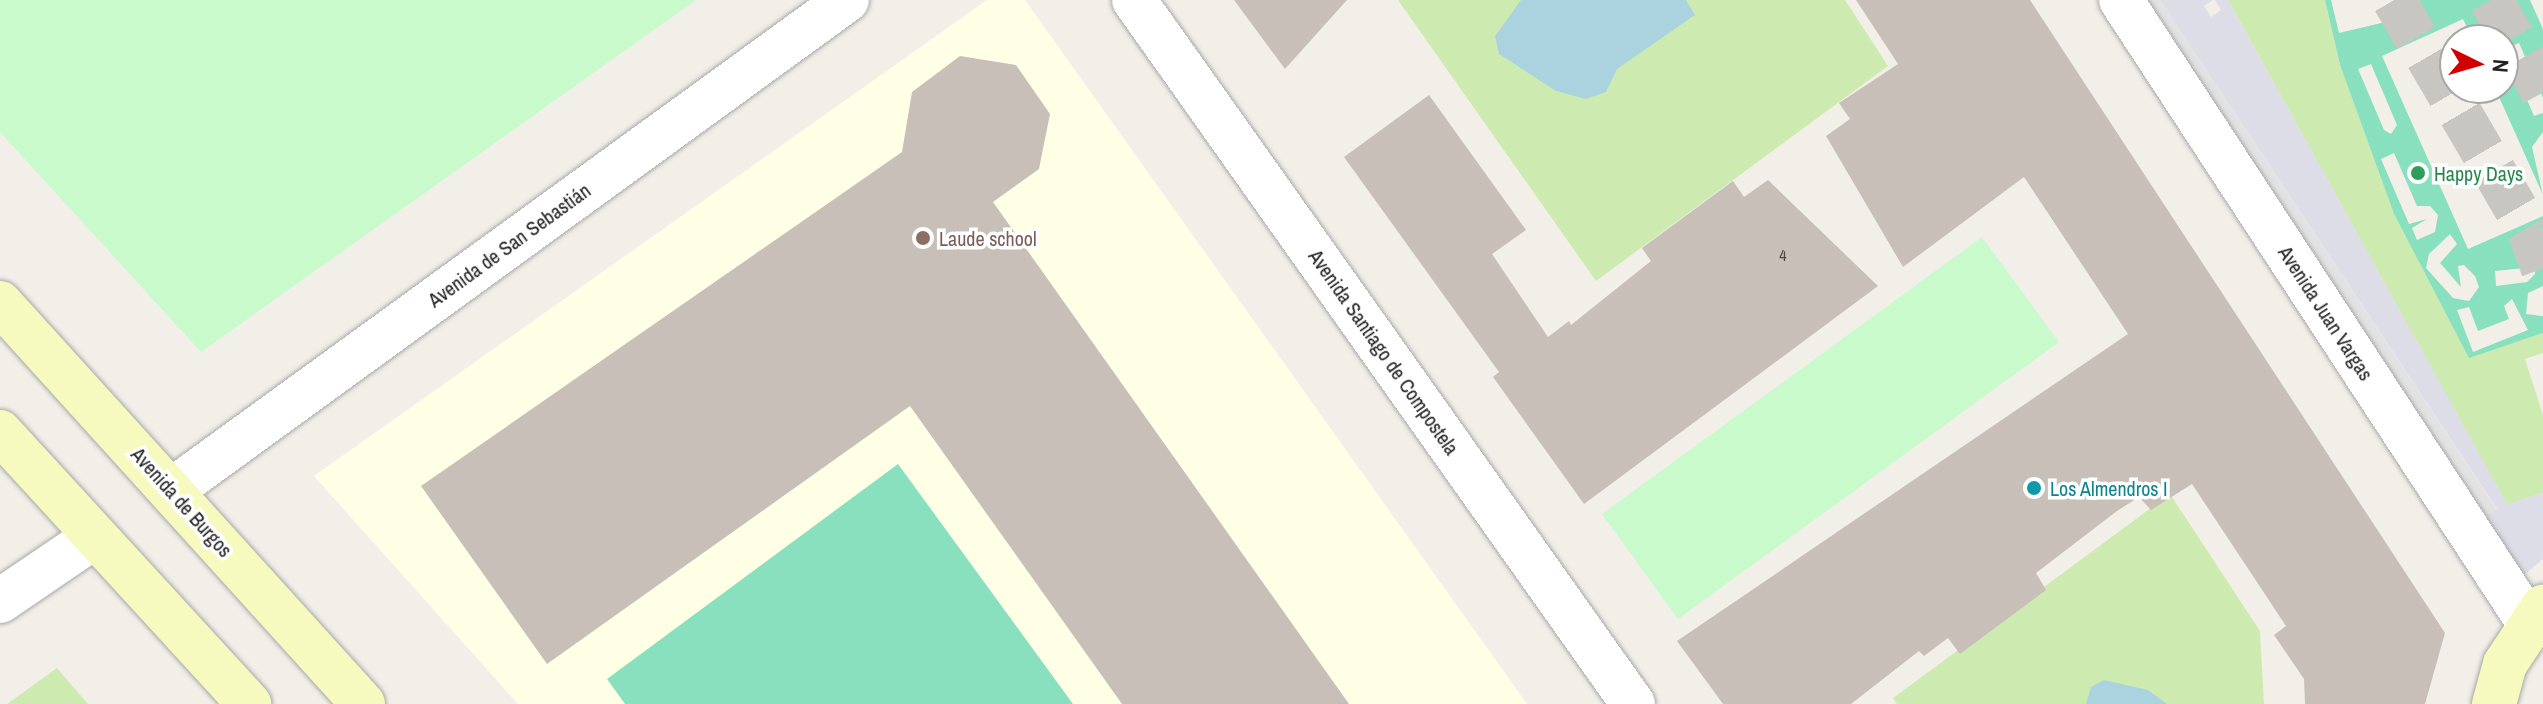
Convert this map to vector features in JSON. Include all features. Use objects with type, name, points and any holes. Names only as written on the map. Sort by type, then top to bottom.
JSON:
[{"type":"street","name":"Avenida de San Sebastián","points":[[172,490],[847,0]]},
{"type":"street","name":"Avenida Santiago de Compostela","points":[[1134,0],[1633,704]]},
{"type":"street","name":"Avenida Juan Vargas","points":[[2121,0],[2537,616]]},
{"type":"street","name":"Avenida de Burgos","points":[[0,303],[363,704]]},
{"type":"street","points":[[0,432],[249,704]]},
{"type":"street","points":[[0,601],[94,537]]},
{"type":"street","points":[[2494,704],[2505,664],[2537,616]]},
{"type":"shaded area","name":"Laude school","points":[[987,0],[1025,0],[1527,704],[518,704],[314,476]]},
{"type":"shaded area","points":[[2134,0],[2160,0],[2497,510],[2479,521]]},
{"type":"shaded area","points":[[2160,0],[2213,0],[2204,6],[2211,17],[2221,10],[2215,0],[2228,0],[2507,504],[2543,493],[2543,559],[2524,575],[2479,521],[2497,509]]},
{"type":"green space","points":[[0,0],[696,0],[201,352],[0,132]]},
{"type":"green space","points":[[1398,0],[1845,0],[1888,66],[1596,281]]},
{"type":"green space","points":[[2228,0],[2325,0],[2340,65],[2394,214],[2469,357],[2543,333],[2543,353],[2525,359],[2543,415],[2543,493],[2507,505]]},
{"type":"green space","name":"Happy Days","points":[[2325,0],[2331,0],[2339,33],[2415,15],[2409,0],[2530,0],[2543,29],[2543,98],[2519,43],[2519,24],[2465,24],[2463,19],[2452,24],[2439,24],[2439,30],[2382,56],[2468,249],[2543,216],[2543,235],[2523,244],[2524,268],[2495,271],[2496,286],[2527,282],[2535,274],[2534,251],[2543,250],[2543,286],[2528,293],[2526,314],[2543,316],[2543,333],[2469,358],[2394,214],[2340,65]],"holes":[[[2371,64],[2397,125],[2391,134],[2384,130],[2358,69]],[[2394,153],[2417,206],[2430,206],[2438,215],[2435,232],[2417,240],[2412,228],[2427,219],[2409,224],[2381,159]],[[2450,234],[2457,244],[2440,263],[2461,287],[2458,266],[2464,265],[2475,276],[2479,287],[2469,301],[2453,298],[2426,268],[2429,254]],[[2512,299],[2528,330],[2473,352],[2457,310],[2469,307],[2478,331],[2509,319],[2504,306]]]},
{"type":"green space","name":"Happy Days","points":[[2519,81],[2534,116],[2543,113],[2543,132],[2532,147],[2543,195],[2502,104],[2519,104]]},
{"type":"green space","points":[[1982,237],[2059,342],[1678,619],[1602,514]]},
{"type":"green space","points":[[898,464],[1073,704],[625,704],[607,679]]},
{"type":"green space","points":[[2170,494],[2260,631],[2264,704],[1897,704],[1893,698]]},
{"type":"green space","points":[[57,668],[88,704],[7,704]]},
{"type":"water","points":[[1521,0],[1686,0],[1695,15],[1617,69],[1606,92],[1586,99],[1556,91],[1499,54],[1495,36]]},
{"type":"water","points":[[2104,680],[2148,690],[2167,704],[2086,704],[2091,687]]},
{"type":"building","points":[[1234,0],[1347,0],[1285,69]]},
{"type":"building","name":"Los Almendros I","points":[[1856,0],[2030,0],[2445,633],[2425,704],[2305,704],[2304,679],[2274,635],[2286,626],[2192,484],[2151,510],[2139,497],[2117,511],[2036,573],[2046,590],[1960,654],[1948,638],[1924,656],[1919,651],[1851,704],[1723,704],[1677,641],[2128,334],[2024,177],[1903,267],[1826,136],[1850,119],[1839,103],[1898,64]]},
{"type":"building","points":[[960,56],[1016,65],[1050,114],[1039,169],[993,202],[1349,704],[1122,704],[910,406],[547,664],[421,486],[902,152],[912,92]]},
{"type":"building","points":[[1429,95],[1526,230],[1492,254],[1548,337],[1569,321],[1571,325],[1651,261],[1642,248],[1733,181],[1744,197],[1768,180],[1878,286],[1584,504],[1493,377],[1499,372],[1344,157]]},
{"type":"tunnel","points":[[2394,0],[2529,231],[2543,269]]},
{"type":"tunnel","points":[[2491,0],[2543,92]]},
{"type":"place","name":"Happy Days","points":[[2418,173]]},
{"type":"place","name":"Laude school","points":[[923,238]]},
{"type":"place","name":"Los Almendros I","points":[[2034,488]]}]
